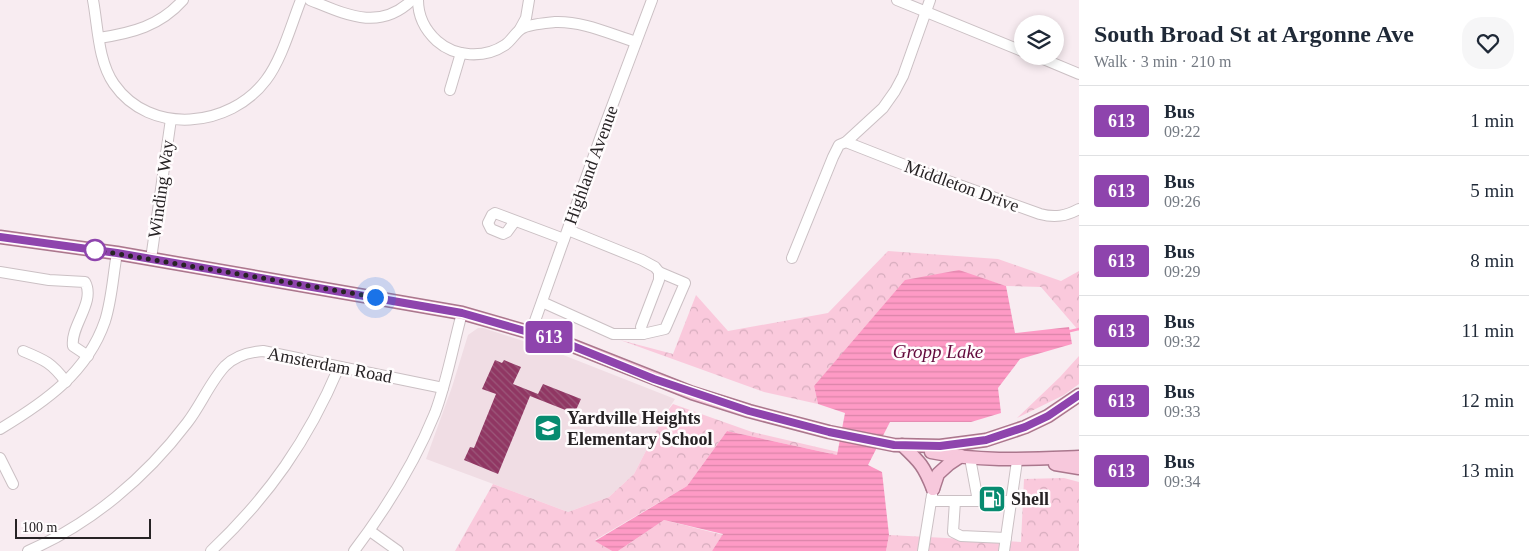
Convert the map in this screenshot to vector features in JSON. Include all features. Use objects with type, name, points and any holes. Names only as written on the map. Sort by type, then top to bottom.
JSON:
[{"type":"main road","points":[[2,237],[117,253],[462,313],[532,332],[591,352],[692,392],[749,411],[829,432],[966,457],[1079,468]]},
{"type":"main road","points":[[898,445],[940,446],[992,438],[1040,420],[1079,395]]},
{"type":"main road","points":[[898,445],[916,459],[926,470],[932,495]]},
{"type":"main road","points":[[932,495],[938,474],[949,464],[966,457]]},
{"type":"main road","points":[[1000,460],[1079,457]]},
{"type":"street","name":"Winding Way","points":[[93,0],[103,61],[121,93],[132,104],[144,111],[172,119],[193,120],[232,109],[255,93],[266,81],[274,68],[300,0]]},
{"type":"street","points":[[99,38],[134,32],[151,25],[164,17],[183,0]]},
{"type":"street","points":[[310,0],[352,16],[366,18],[389,14],[412,0]]},
{"type":"street","points":[[418,0],[421,17],[432,36],[446,47],[461,53],[477,54],[494,51],[504,46],[520,29],[526,18],[529,0]]},
{"type":"street","name":"Highland Avenue","points":[[532,332],[652,0]]},
{"type":"street","points":[[897,0],[1014,48]]},
{"type":"street","points":[[792,258],[839,145],[846,142],[882,108],[904,76],[930,0]]},
{"type":"street","points":[[520,29],[539,24],[569,23],[586,25],[636,42]]},
{"type":"street","points":[[450,90],[461,53]]},
{"type":"street","points":[[1058,65],[1079,74]]},
{"type":"street","name":"Winding Way","points":[[151,259],[172,119]]},
{"type":"street","name":"Middleton Drive","points":[[846,142],[920,171],[1049,216],[1068,215],[1079,209]]},
{"type":"street","points":[[515,221],[566,234],[642,260],[655,267],[659,272],[685,283],[665,329],[643,334],[614,334],[542,302]]},
{"type":"street","points":[[0,429],[28,412],[66,382],[88,356],[105,320],[117,253]]},
{"type":"street","points":[[0,272],[49,280],[85,282],[88,287],[87,297],[80,321],[72,338],[73,346],[88,356]]},
{"type":"street","points":[[643,334],[641,326],[659,280],[659,272]]},
{"type":"street","points":[[354,551],[370,531],[399,485],[419,448],[443,388],[462,313]]},
{"type":"street","points":[[23,351],[47,361],[57,369],[66,382]]},
{"type":"street","name":"Amsterdam Road","points":[[28,551],[88,518],[133,483],[154,463],[177,436],[194,414],[219,374],[233,359],[253,352],[263,351],[443,388]]},
{"type":"street","points":[[211,551],[252,508],[295,453],[312,425],[339,367]]},
{"type":"street","points":[[966,457],[978,501]]},
{"type":"street","points":[[0,458],[13,484]]},
{"type":"street","points":[[1004,551],[1017,461]]},
{"type":"street","points":[[923,551],[932,495],[955,501],[1012,501]]},
{"type":"street","points":[[955,501],[953,532],[961,536],[1006,538]]},
{"type":"street","points":[[370,531],[398,551]]},
{"type":"shaded area","name":"Yardville Heights Elementary School","points":[[478,328],[548,349],[675,399],[665,414],[634,474],[609,497],[568,512],[426,459],[452,387],[468,335]]},
{"type":"green space","points":[[888,251],[998,259],[1061,281],[1079,271],[1079,331],[1041,287],[1006,286],[959,271],[814,386],[818,404],[764,392],[620,340],[673,354],[696,295],[728,331],[828,313]]},
{"type":"green space","points":[[1079,356],[1079,384],[1064,395],[1017,418],[1060,377]]},
{"type":"green space","points":[[673,404],[752,432],[838,452],[837,455],[727,431],[687,486],[595,540],[612,551],[455,551],[493,484],[568,512],[609,497],[634,474],[665,414]]},
{"type":"green space","points":[[1064,478],[1079,482],[1079,551],[886,551],[889,535],[1021,542],[1024,479]]},
{"type":"green space","points":[[664,520],[723,535],[712,551],[618,551]]},
{"type":"water","name":"Gropp Lake","points":[[959,270],[1006,286],[1015,333],[1069,327],[1072,344],[1020,359],[998,388],[1001,413],[971,422],[890,422],[868,465],[882,472],[889,535],[886,551],[712,551],[723,534],[664,520],[618,551],[612,551],[595,541],[687,486],[727,431],[837,455],[845,413],[818,404],[814,386],[905,280]]},
{"type":"building","points":[[495,360],[502,363],[504,360],[521,367],[513,384],[538,394],[543,384],[581,399],[573,413],[530,396],[498,474],[464,460],[470,447],[474,448],[496,394],[482,389]]},
{"type":"building","name":"Shell","points":[[984,487],[1001,488],[999,511],[983,509]]},
{"type":"waterway","points":[[1066,332],[1079,329]]},
{"type":"bus line","name":"613","points":[[0,237],[117,253],[462,313],[563,342],[654,379],[749,411],[829,432],[894,445],[940,446],[986,440],[1025,427],[1048,416],[1079,395]]},
{"type":"place","name":"Yardville Heights Elementary School","points":[[548,428]]},
{"type":"place","name":"Shell","points":[[992,499]]},
{"type":"route","points":[[95,250],[375,297]]}]
